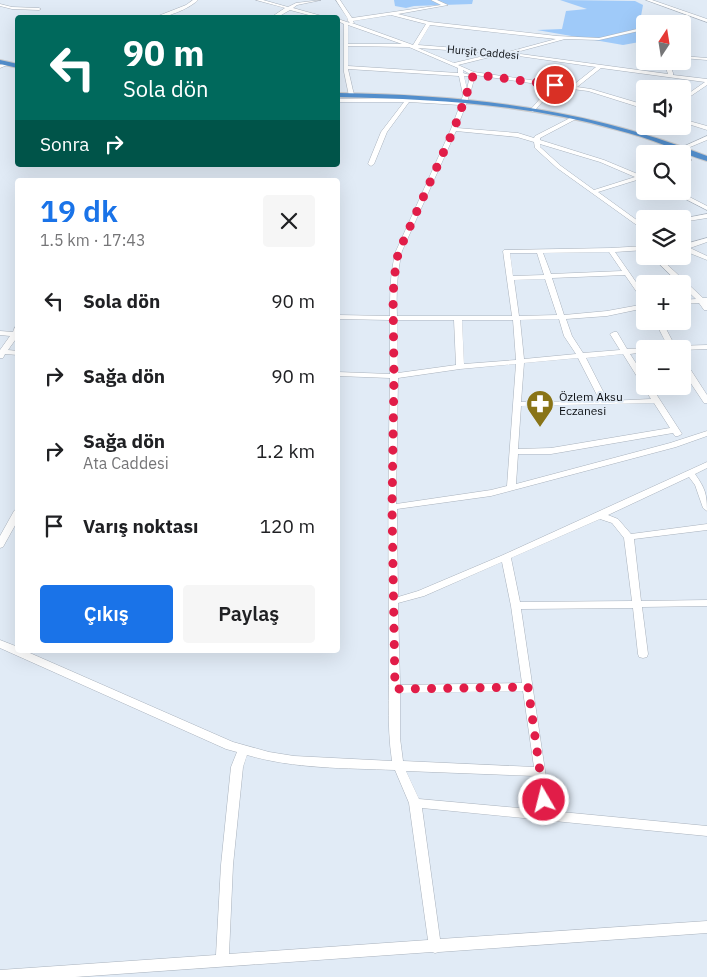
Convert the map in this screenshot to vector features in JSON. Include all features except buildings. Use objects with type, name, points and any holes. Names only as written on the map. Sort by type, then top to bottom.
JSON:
[{"type":"highway","points":[[340,96],[465,100],[533,110],[646,136],[662,145]]},
{"type":"highway","points":[[691,157],[707,160]]},
{"type":"highway","points":[[691,160],[707,168]]},
{"type":"street","points":[[160,15],[191,4],[196,0]]},
{"type":"street","points":[[258,0],[316,15]]},
{"type":"street","points":[[290,0],[296,4]]},
{"type":"street","points":[[277,15],[296,4],[319,0]]},
{"type":"street","points":[[338,0],[348,14],[345,45],[346,68],[351,95]]},
{"type":"street","points":[[340,24],[388,13],[446,5],[433,0]]},
{"type":"street","points":[[648,0],[707,21]]},
{"type":"street","points":[[0,6],[40,9]]},
{"type":"street","points":[[388,13],[429,23],[563,38],[599,39],[636,30]]},
{"type":"street","points":[[340,20],[452,65],[460,72],[465,100]]},
{"type":"street","points":[[415,46],[429,23]]},
{"type":"street","points":[[452,65],[563,38]]},
{"type":"street","name":"Hurşit Caddesi","points":[[345,45],[415,46],[505,53],[670,75],[707,82]]},
{"type":"street","points":[[691,58],[707,59]]},
{"type":"street","points":[[0,67],[4,63]]},
{"type":"street","points":[[574,88],[600,66]]},
{"type":"street","points":[[340,69],[460,72],[574,88],[636,105]]},
{"type":"street","points":[[670,70],[670,75]]},
{"type":"street","points":[[435,947],[415,803],[398,765],[394,738],[393,294],[396,262],[454,129],[469,92],[473,75]]},
{"type":"street","points":[[691,94],[707,82]]},
{"type":"street","points":[[533,110],[555,85]]},
{"type":"street","points":[[340,100],[465,100]]},
{"type":"street","points":[[372,164],[384,132],[408,100]]},
{"type":"street","points":[[577,119],[537,137],[537,147],[559,167],[636,222]]},
{"type":"street","points":[[691,123],[707,128]]},
{"type":"street","points":[[454,129],[508,134],[538,140],[636,174]]},
{"type":"street","points":[[691,150],[707,138]]},
{"type":"street","points":[[593,192],[636,179]]},
{"type":"street","points":[[691,200],[707,208]]},
{"type":"street","points":[[691,219],[707,216]]},
{"type":"street","points":[[691,245],[707,240]]},
{"type":"street","points":[[511,488],[520,362],[511,278],[506,251],[636,249]]},
{"type":"street","points":[[539,250],[568,336],[581,356],[604,404]]},
{"type":"street","points":[[611,250],[636,287]]},
{"type":"street","points":[[691,251],[707,258]]},
{"type":"street","points":[[664,265],[704,300],[707,308]]},
{"type":"street","points":[[511,278],[549,278],[626,273]]},
{"type":"street","points":[[691,301],[704,300]]},
{"type":"street","points":[[340,317],[394,319],[516,318],[561,316],[636,308]]},
{"type":"street","points":[[458,318],[460,367]]},
{"type":"street","points":[[0,333],[15,332]]},
{"type":"street","points":[[1,354],[15,333]]},
{"type":"street","points":[[614,334],[636,368]]},
{"type":"street","points":[[691,347],[707,346]]},
{"type":"street","points":[[340,374],[394,376],[460,367],[636,350]]},
{"type":"street","points":[[1,354],[15,353]]},
{"type":"street","points":[[691,377],[707,401]]},
{"type":"street","points":[[652,395],[674,430],[685,440]]},
{"type":"street","points":[[518,404],[604,404],[655,400]]},
{"type":"street","points":[[514,452],[551,451],[674,430]]},
{"type":"street","points":[[392,507],[491,493],[707,433]]},
{"type":"street","points":[[395,600],[421,594],[691,474],[707,465]]},
{"type":"street","points":[[691,474],[699,485],[707,508]]},
{"type":"street","points":[[599,515],[615,521],[629,537],[643,654]]},
{"type":"street","points":[[0,545],[15,517]]},
{"type":"street","points":[[629,537],[707,527]]},
{"type":"street","points":[[506,557],[516,606],[546,814]]},
{"type":"street","points":[[516,606],[707,603]]},
{"type":"street","points":[[0,644],[15,651]]},
{"type":"street","points":[[20,653],[141,708],[243,750],[294,761],[540,772]]},
{"type":"street","points":[[395,689],[528,687]]},
{"type":"street","points":[[222,961],[227,865],[236,767],[243,750]]},
{"type":"street","points":[[415,803],[546,814],[638,826],[707,831]]},
{"type":"street","points":[[0,976],[707,927]]},
{"type":"shaded area","points":[[394,0],[473,0],[472,4],[414,6],[406,8],[395,6]]},
{"type":"shaded area","points":[[560,0],[635,1],[643,5],[641,15],[636,15],[636,43],[623,45],[537,30],[562,29],[566,11],[587,9]]},
{"type":"place","name":"Özlem Aksu Eczanesi","points":[[540,428]]},
{"type":"route","points":[[544,800],[528,687],[395,689],[392,507],[393,294],[394,275],[399,251],[454,129],[466,95],[469,92],[473,76],[555,85]]}]
